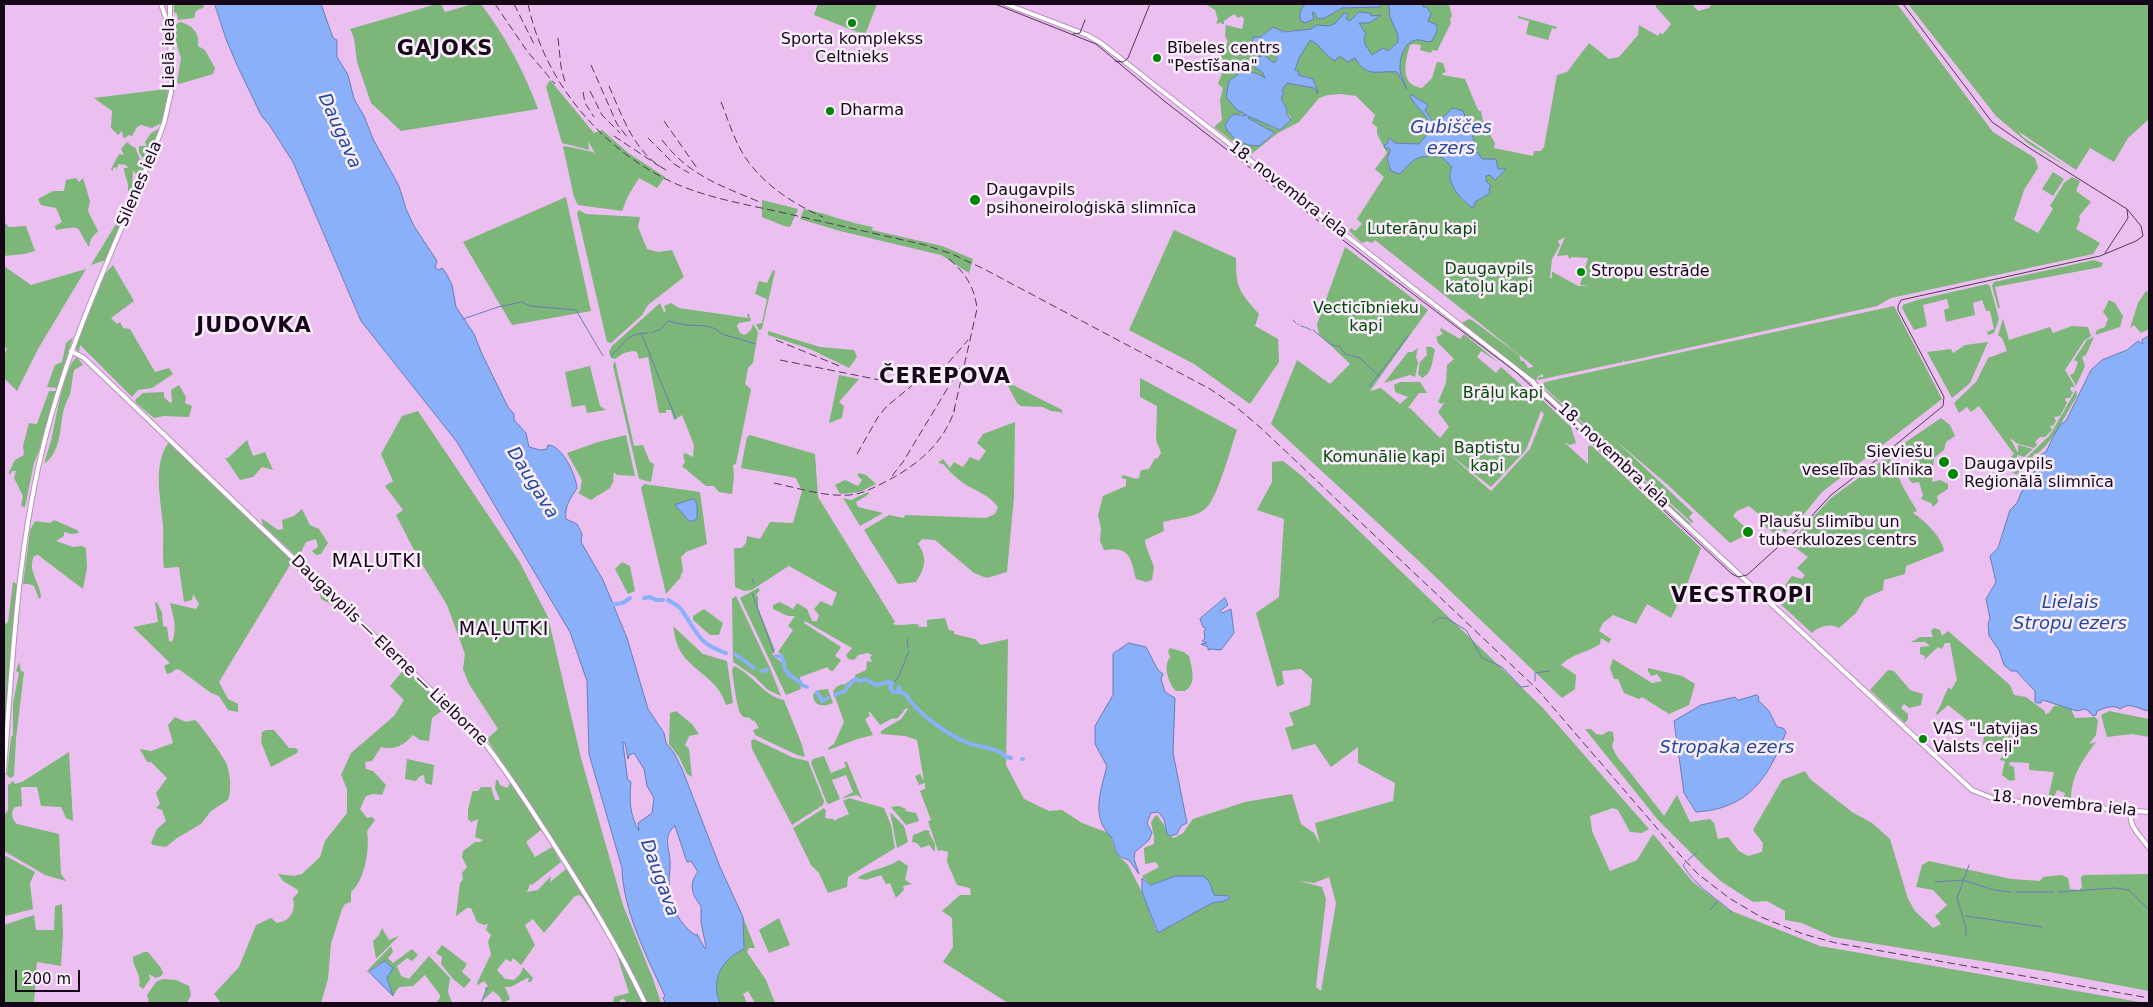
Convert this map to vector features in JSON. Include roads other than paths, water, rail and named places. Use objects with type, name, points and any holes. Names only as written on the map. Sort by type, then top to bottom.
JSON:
[{"type":"main road","points":[[161,4],[170,29]]},
{"type":"main road","name":"Lielā iela","points":[[170,4],[170,102]]},
{"type":"main road","name":"18. novembra iela","points":[[1006,4],[1087,35],[1101,43],[1534,384],[1966,785],[1983,796],[1997,800],[2149,812]]},
{"type":"main road","name":"Silenes iela","points":[[4,772],[19,580],[29,508],[49,423],[72,351],[159,138],[170,102]]},
{"type":"main road","name":"Daugavpils — Elerne — Lielborne","points":[[72,351],[84,358],[479,736],[531,809],[603,924],[624,960],[644,1003]]},
{"type":"main road","points":[[2104,808],[2125,812],[2130,817],[2133,827],[2149,848]]},
{"type":"main road","points":[[2130,817],[2132,811]]},
{"type":"main road","points":[[2132,811],[2138,832]]},
{"type":"water","name":"Daugava","points":[[215,4],[321,4],[333,38],[337,40],[337,57],[348,75],[354,99],[364,116],[373,139],[399,186],[406,209],[414,226],[437,261],[435,268],[439,270],[442,268],[452,285],[456,307],[474,334],[508,407],[514,414],[514,420],[526,433],[529,447],[540,450],[547,449],[548,445],[553,446],[563,455],[571,469],[577,488],[567,506],[566,519],[577,524],[582,534],[581,542],[603,580],[627,638],[648,709],[664,733],[666,743],[674,753],[682,769],[720,867],[743,917],[744,949],[736,953],[724,964],[717,978],[716,986],[720,1003],[665,1003],[663,998],[665,996],[631,917],[623,884],[622,868],[589,754],[587,681],[570,632],[457,442],[361,321],[293,162],[261,115],[226,39]],"holes":[[[623,742],[625,743],[628,759],[629,755],[634,753],[644,769],[647,786],[654,798],[652,813],[638,823],[639,831],[631,808],[631,782],[628,780]],[[675,826],[687,862],[691,861],[698,872],[693,881],[692,889],[695,898],[701,906],[705,949],[697,934],[695,935],[680,920],[664,889],[670,889],[668,835]]]},
{"type":"water","points":[[1306,4],[1380,4],[1380,7],[1342,8],[1325,18],[1318,19],[1314,12],[1312,13],[1314,19],[1305,23],[1301,21],[1300,14],[1301,9]]},
{"type":"water","name":"Gubiščes ezers","points":[[1389,4],[1422,4],[1423,7],[1427,7],[1431,14],[1428,21],[1437,25],[1437,31],[1432,41],[1412,41],[1404,50],[1400,69],[1407,89],[1397,72],[1369,71],[1364,69],[1355,58],[1348,62],[1338,57],[1335,61],[1310,40],[1299,58],[1295,70],[1299,72],[1298,75],[1313,79],[1318,93],[1316,93],[1317,91],[1314,88],[1287,83],[1282,90],[1284,93],[1281,98],[1287,110],[1286,113],[1291,120],[1280,130],[1248,116],[1248,118],[1275,133],[1259,146],[1248,145],[1235,139],[1227,130],[1225,125],[1230,117],[1235,114],[1247,115],[1237,110],[1226,97],[1229,81],[1244,70],[1265,78],[1263,73],[1252,65],[1254,59],[1264,55],[1274,63],[1277,60],[1277,43],[1268,44],[1262,49],[1259,45],[1252,42],[1253,37],[1261,37],[1273,27],[1284,32],[1311,29],[1317,25],[1329,26],[1336,23],[1344,13],[1348,14],[1346,19],[1350,21],[1359,12],[1370,13],[1371,16],[1381,15],[1369,23],[1359,23],[1366,34],[1364,37],[1365,44],[1372,55],[1383,48],[1388,51],[1398,42],[1398,35],[1390,17]]},
{"type":"water","name":"Gubiščes ezers","points":[[1412,95],[1428,105],[1425,110],[1432,120],[1432,124],[1435,125],[1453,108],[1463,111],[1465,116],[1463,119],[1470,124],[1474,136],[1472,136],[1478,148],[1474,151],[1482,159],[1496,159],[1498,169],[1506,169],[1495,180],[1490,175],[1486,176],[1486,181],[1491,186],[1489,189],[1490,193],[1475,202],[1474,207],[1467,204],[1458,195],[1450,178],[1452,167],[1442,157],[1418,158],[1410,163],[1400,174],[1391,171],[1387,159],[1390,151],[1384,145],[1387,144],[1389,138],[1395,143],[1419,144],[1429,129],[1428,119],[1410,96]]},
{"type":"water","name":"Lielais Stropu ezers","points":[[2149,336],[2149,711],[2131,706],[2120,709],[2112,707],[2097,711],[2096,715],[2093,716],[2086,709],[2076,711],[2042,700],[2041,703],[2035,702],[2035,691],[2016,671],[2011,671],[2004,665],[1999,650],[1989,636],[1988,624],[1990,618],[1986,599],[1996,582],[1990,556],[1998,548],[2010,510],[2017,503],[2033,475],[2038,456],[2046,452],[2061,424],[2066,421],[2091,370],[2102,360],[2127,350],[2138,341],[2143,344],[2142,340]]},
{"type":"water","points":[[694,499],[697,504],[697,518],[694,521],[689,521],[675,505]]},
{"type":"water","points":[[1225,598],[1228,605],[1220,611],[1222,613],[1231,609],[1234,633],[1221,650],[1208,650],[1208,647],[1201,644],[1207,643],[1202,641],[1205,638],[1204,631],[1206,628],[1203,627],[1200,619]]},
{"type":"water","points":[[1129,643],[1146,647],[1158,670],[1163,674],[1161,679],[1165,692],[1175,698],[1173,753],[1187,823],[1181,826],[1177,834],[1170,836],[1167,834],[1164,819],[1158,812],[1151,813],[1147,823],[1152,833],[1149,840],[1135,852],[1134,859],[1139,874],[1129,860],[1117,854],[1111,837],[1102,823],[1099,799],[1107,766],[1095,744],[1095,726],[1113,695],[1113,654]]},
{"type":"water","name":"Stropaka ezers","points":[[1757,695],[1759,697],[1758,700],[1769,711],[1777,727],[1783,728],[1786,732],[1772,763],[1754,788],[1743,797],[1730,805],[1714,810],[1696,812],[1684,793],[1674,721],[1701,705],[1735,697],[1738,700]]},
{"type":"water","points":[[1176,876],[1203,876],[1209,881],[1214,895],[1229,896],[1230,898],[1225,901],[1212,903],[1158,933],[1142,892],[1142,878],[1150,885]]},
{"type":"water","points":[[385,961],[393,968],[387,978],[393,996],[369,972]]},
{"type":"waterway","points":[[463,319],[498,307],[522,302],[530,306],[576,310],[603,356]]},
{"type":"waterway","points":[[1293,320],[1296,323]]},
{"type":"waterway","points":[[651,333],[661,329],[668,321],[686,325],[707,326],[716,329],[722,334],[756,344]]},
{"type":"waterway","points":[[1305,327],[1311,330]]},
{"type":"waterway","points":[[1313,330],[1330,344],[1340,347],[1345,354],[1360,358],[1379,376]]},
{"type":"waterway","points":[[611,355],[630,337],[640,333],[648,333]]},
{"type":"waterway","points":[[641,333],[676,419]]},
{"type":"waterway","points":[[1369,387],[1408,336]]},
{"type":"waterway","points":[[752,578],[754,583]]},
{"type":"waterway","points":[[752,593],[774,653]]},
{"type":"waterway","points":[[644,598],[650,597],[656,600],[663,600]]},
{"type":"waterway","points":[[610,605],[623,603],[630,598]]},
{"type":"waterway","points":[[668,600],[680,608],[699,637],[709,646],[726,653]]},
{"type":"waterway","points":[[1433,622],[1439,618],[1446,618],[1466,630],[1482,658],[1502,667],[1521,687],[1529,686]]},
{"type":"waterway","points":[[907,639],[908,648]]},
{"type":"waterway","points":[[892,685],[899,676],[909,651]]},
{"type":"waterway","points":[[735,654],[754,668]]},
{"type":"waterway","points":[[776,656],[782,657],[788,674],[807,687]]},
{"type":"waterway","points":[[762,671],[767,670]]},
{"type":"waterway","points":[[1535,681],[1535,673],[1550,671]]},
{"type":"waterway","points":[[846,689],[855,679],[860,681],[865,679],[876,685],[889,682],[892,683],[890,687],[893,692],[897,692],[899,687],[900,692],[907,695],[909,700]]},
{"type":"waterway","points":[[835,695],[845,691]]},
{"type":"waterway","points":[[817,692],[822,701],[828,698]]},
{"type":"waterway","points":[[911,702],[937,726],[953,736],[968,743],[993,749],[1011,758]]},
{"type":"waterway","points":[[1688,860],[1697,852]]},
{"type":"waterway","points":[[1685,863],[1683,865],[1693,879],[1732,912]]},
{"type":"waterway","points":[[1966,936],[1966,928],[1957,898],[1969,865]]},
{"type":"waterway","points":[[1935,882],[1963,880],[1994,890],[2011,892]]},
{"type":"waterway","points":[[2058,892],[2115,888],[2129,890],[2149,910]]},
{"type":"waterway","points":[[2016,892],[2054,892]]},
{"type":"waterway","points":[[1710,910],[1718,901]]},
{"type":"waterway","points":[[1966,916],[2042,927]]},
{"type":"waterway","points":[[481,1003],[487,988]]},
{"type":"tram line","points":[[995,4],[1096,44],[1163,100],[1393,279]]},
{"type":"tram line","points":[[1115,61],[1123,62],[1128,58],[1150,4]]},
{"type":"tram line","points":[[1388,275],[1516,372],[1732,574],[1738,577],[1747,575],[1807,521],[1831,495],[1943,406],[1944,397],[1898,310],[1901,300],[2100,256],[2136,241],[2143,236],[2141,226],[2127,209],[2031,149],[1992,122],[1903,4]]},
{"type":"tram line","points":[[1073,34],[1080,33],[1085,20]]},
{"type":"tram line","points":[[2105,253],[2128,218],[2127,210]]},
{"type":"railway","points":[[495,4],[527,51],[555,84]]},
{"type":"railway","points":[[514,4],[535,46]]},
{"type":"railway","points":[[528,4],[536,33],[547,60],[562,86],[600,132],[623,152],[648,169],[674,183],[713,197],[925,245],[952,254],[984,269],[1210,389],[1235,406],[1261,428],[1538,690],[1680,855],[1698,874],[1729,898],[1761,917],[1803,934],[1836,943],[2149,998]]},
{"type":"railway","points":[[558,38],[561,67],[565,82]]},
{"type":"railway","points":[[591,65],[617,124],[628,138]]},
{"type":"railway","points":[[609,86],[625,123],[639,146],[657,164],[668,171]]},
{"type":"railway","points":[[590,91],[602,115],[620,133]]},
{"type":"railway","points":[[583,92],[585,103],[594,117]]},
{"type":"railway","points":[[721,102],[733,134],[749,163],[778,191],[800,206],[823,217]]},
{"type":"railway","points":[[664,121],[697,168]]},
{"type":"railway","points":[[614,136],[659,166]]},
{"type":"railway","points":[[648,138],[674,164],[689,173]]},
{"type":"railway","points":[[662,140],[683,163],[707,179],[762,203]]},
{"type":"railway","points":[[949,259],[960,269],[968,281],[974,294],[977,309],[953,415]]},
{"type":"railway","points":[[776,340],[842,367]]},
{"type":"railway","points":[[857,454],[878,417],[886,407],[915,383],[949,362],[968,340]]},
{"type":"railway","points":[[780,360],[890,382],[918,379]]},
{"type":"railway","points":[[892,476],[903,462],[961,366]]},
{"type":"railway","points":[[774,483],[831,495],[849,495],[868,490],[896,476],[927,453],[936,444],[950,422],[955,409]]},
{"type":"place","name":"Sporta komplekss Celtnieks","points":[[852,23]]},
{"type":"place","name":"Bībeles centrs \"Pestīšana\"","points":[[1157,58]]},
{"type":"place","name":"Dharma","points":[[830,111]]},
{"type":"place","name":"Daugavpils psihoneiroloģiskā slimnīca","points":[[975,200]]},
{"type":"place","name":"Stropu estrāde","points":[[1581,272]]},
{"type":"place","name":"Sieviešu veselības klīnika","points":[[1944,462]]},
{"type":"place","name":"Daugavpils Reģionālā slimnīca","points":[[1953,474]]},
{"type":"place","name":"Plaušu slimību un tuberkulozes centrs","points":[[1748,532]]},
{"type":"place","name":"VAS \"Latvijas Valsts ceļi\"","points":[[1923,739]]},
{"type":"district","name":"GAJOKS","points":[[445,50]]},
{"type":"district","name":"JUDOVKA","points":[[254,327]]},
{"type":"district","name":"ČEREPOVA","points":[[945,378]]},
{"type":"district","name":"MAĻUTKI","points":[[377,562]]},
{"type":"district","name":"VECSTROPI","points":[[1742,597]]},
{"type":"district","name":"MAĻUTKI","points":[[504,630]]},
{"type":"park label","name":"Luterāņu kapi","points":[[1422,230]]},
{"type":"park label","name":"Daugavpils katoļu kapi","points":[[1489,279]]},
{"type":"park label","name":"Vecticībnieku kapi","points":[[1366,318]]},
{"type":"park label","name":"Brāļu kapi","points":[[1503,394]]},
{"type":"park label","name":"Komunālie kapi","points":[[1384,458]]},
{"type":"park label","name":"Baptistu kapi","points":[[1487,458]]}]
